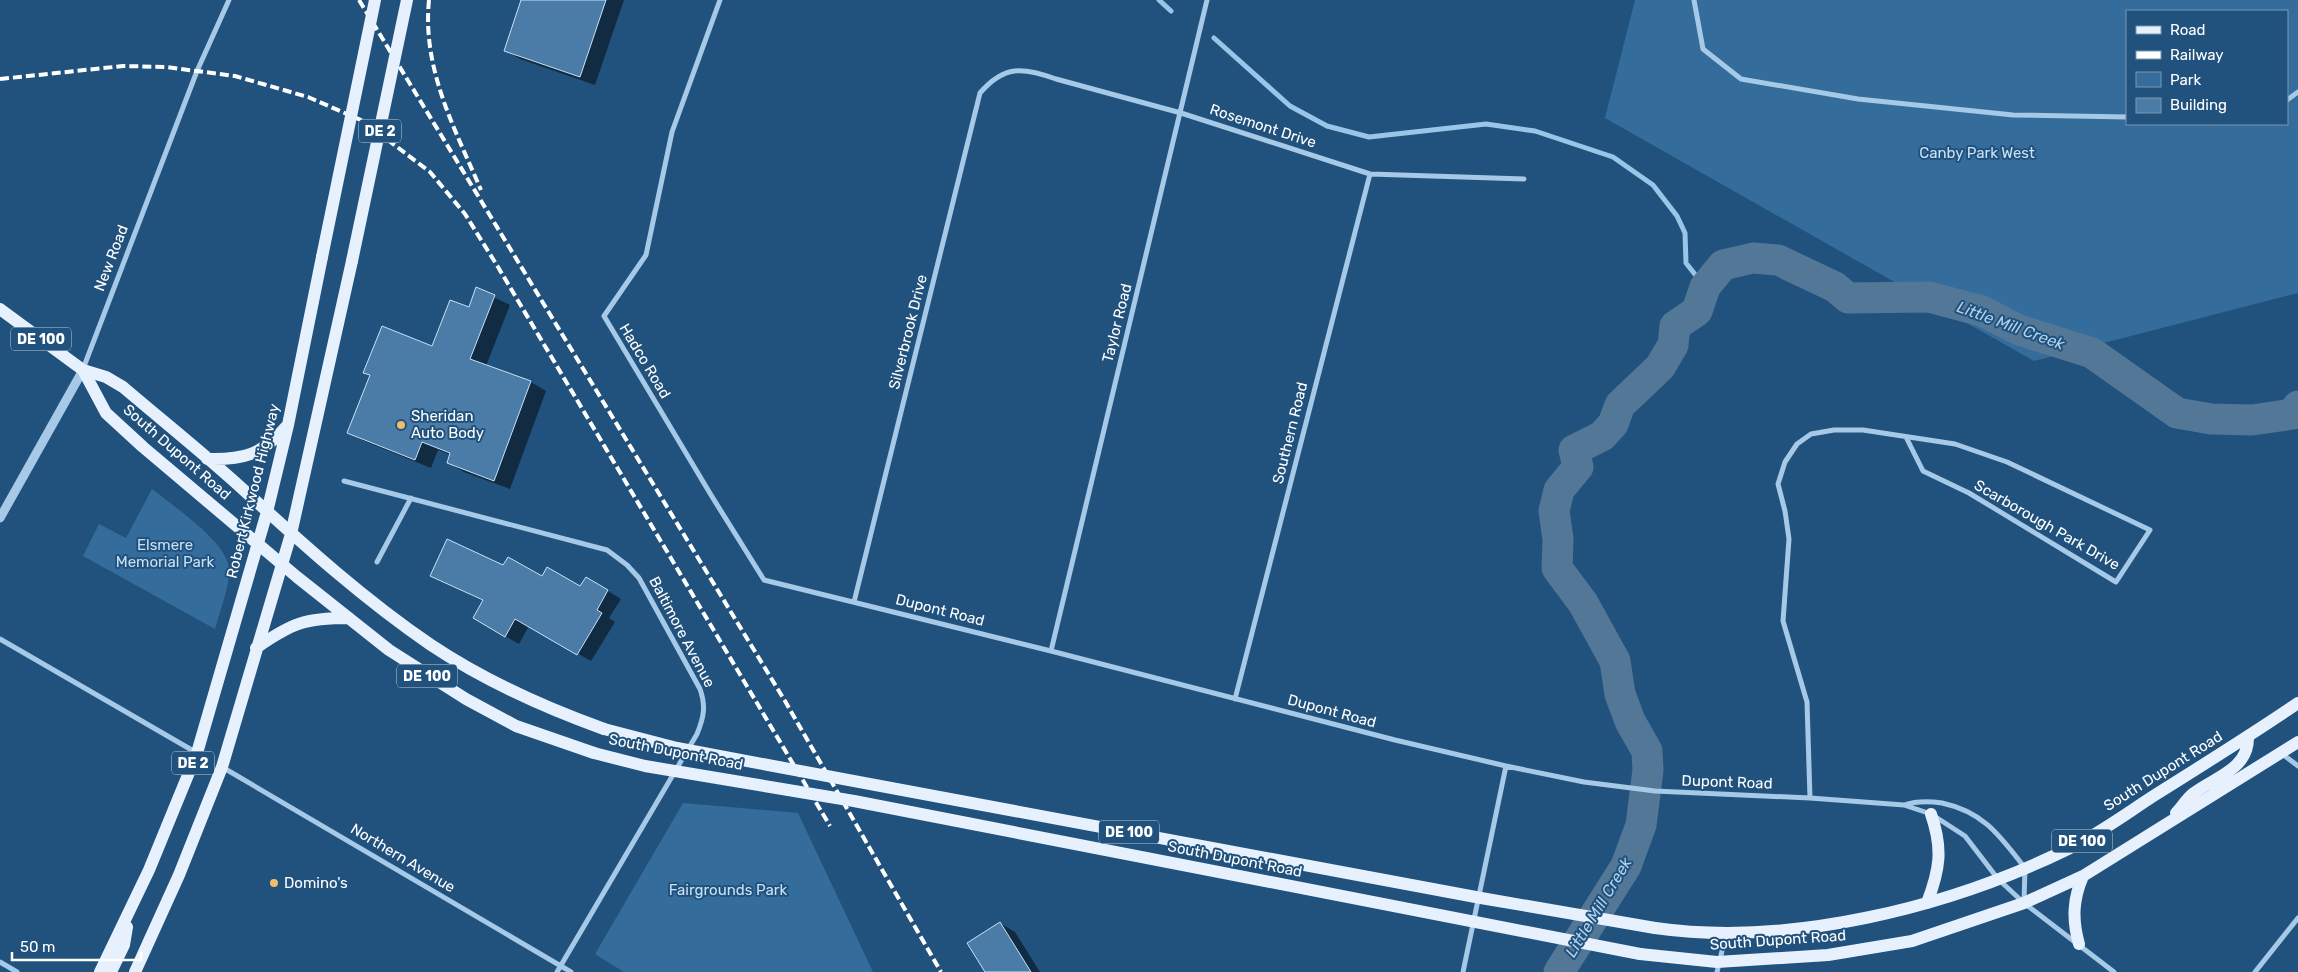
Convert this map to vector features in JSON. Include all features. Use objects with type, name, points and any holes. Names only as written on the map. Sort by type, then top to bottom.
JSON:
[{"type":"main road","name":"Robert Kirkwood Highway","points":[[100,972],[150,870],[197,753],[267,512],[288,426],[376,0]]},
{"type":"main road","name":"DE 2","points":[[135,972],[179,875],[222,767],[291,534],[352,261],[407,0]]},
{"type":"main road","name":"DE 100","points":[[0,309],[83,370]]},
{"type":"main road","name":"South Dupont Road","points":[[83,370],[106,377],[123,387],[291,534],[394,618],[432,645],[520,696],[604,729],[687,750],[1481,898],[1655,928],[1726,934],[1771,931],[1846,921],[1953,896],[2070,848],[2248,737],[2298,703]]},
{"type":"main road","name":"South Dupont Road","points":[[83,370],[93,392],[106,412],[143,447],[258,543],[389,650],[466,699],[516,726],[594,752],[645,766],[854,801],[1640,954],[1717,967],[1828,956],[1912,940],[2024,903],[2083,876],[2298,742]]},
{"type":"main road","points":[[207,459],[223,460],[249,456],[275,440],[288,426]]},
{"type":"main road","points":[[256,648],[280,631],[300,622],[320,618],[350,618]]},
{"type":"main road","points":[[2168,823],[2193,794],[2239,764],[2248,744],[2248,737]]},
{"type":"main road","points":[[1927,903],[1938,869],[1940,852],[1938,836],[1931,814]]},
{"type":"main road","points":[[2079,944],[2074,911],[2078,888],[2083,876]]},
{"type":"main road","points":[[111,972],[124,946],[130,912]]},
{"type":"street","name":"New Road","points":[[0,518],[83,370],[197,71],[229,0]]},
{"type":"street","name":"Hadco Road","points":[[720,0],[672,132],[646,255],[604,316],[710,495],[764,580]]},
{"type":"street","name":"Taylor Road","points":[[1051,651],[1207,0]]},
{"type":"street","points":[[1694,0],[1703,49],[1741,79],[1858,99],[2013,115],[2126,117]]},
{"type":"street","name":"Rosemont Drive","points":[[999,75],[1019,70],[1037,72],[1056,79],[1181,113],[1370,174],[1524,179]]},
{"type":"street","name":"Silverbrook Drive","points":[[854,602],[980,93],[999,75]]},
{"type":"street","name":"Southern Road","points":[[1235,698],[1370,174]]},
{"type":"street","name":"Scarborough Park Drive","points":[[1810,798],[1807,702],[1783,621],[1788,539],[1785,511],[1778,484],[1785,462],[1797,444],[1811,434],[1834,430],[1863,430],[1955,444],[2007,462],[2150,530],[2116,582],[1969,493],[1923,471],[1906,437]]},
{"type":"street","name":"Baltimore Avenue","points":[[344,481],[607,550],[639,578],[700,689],[705,703],[703,719],[697,734],[557,972]]},
{"type":"street","points":[[377,562],[412,498]]},
{"type":"street","name":"Dupont Road","points":[[764,580],[1506,766],[1627,788],[1655,791],[1810,798],[1904,805],[1931,814],[1965,836],[1998,879],[2024,903],[2114,972]]},
{"type":"street","points":[[0,639],[197,753]]},
{"type":"street","points":[[2281,753],[2298,766]]},
{"type":"street","points":[[1463,972],[1506,766]]},
{"type":"street","name":"Northern Avenue","points":[[222,767],[571,972]]},
{"type":"street","name":"Dupont Road","points":[[1904,805],[1914,801],[1934,802],[1956,806],[1974,814],[2000,837],[2024,868]]},
{"type":"street","points":[[2024,868],[2024,903]]},
{"type":"street","points":[[2255,972],[2298,918]]},
{"type":"street","points":[[1717,967],[1726,934]]},
{"type":"street","points":[[0,962],[17,972]]},
{"type":"green space","name":"Canby Park West","points":[[1635,0],[2298,0],[2298,293],[2034,361],[1605,118]]},
{"type":"green space","name":"Elsmere Memorial Park","points":[[152,489],[185,514],[209,536],[226,558],[229,568],[228,583],[215,629],[83,556],[99,524],[126,538]]},
{"type":"green space","name":"Fairgrounds Park","points":[[683,803],[798,813],[873,972],[624,972],[595,954]]},
{"type":"building","points":[[521,0],[606,0],[580,77],[504,51]]},
{"type":"building","points":[[476,287],[495,295],[470,359],[531,381],[494,481],[447,463],[450,453],[422,442],[415,460],[347,433],[370,375],[363,373],[382,326],[432,346],[450,300],[469,307]]},
{"type":"building","points":[[447,539],[503,565],[508,557],[542,576],[547,567],[580,586],[586,577],[608,590],[597,610],[602,613],[577,655],[515,619],[505,637],[473,618],[483,600],[430,576]]},
{"type":"building","points":[[1000,922],[1031,972],[985,972],[967,943]]},
{"type":"waterway","points":[[1159,0],[1171,11]]},
{"type":"waterway","points":[[1214,38],[1290,106],[1327,126],[1369,137],[1486,124],[1535,131],[1613,157],[1653,185],[1677,216],[1685,233],[1686,263],[1705,287]]},
{"type":"waterway","name":"Little Mill Creek","points":[[1559,972],[1626,866],[1641,825],[1648,770],[1647,751],[1630,721],[1620,694],[1615,661],[1583,603],[1557,568],[1558,539],[1554,511],[1559,490],[1578,467],[1574,450],[1602,436],[1613,424],[1620,405],[1660,367],[1673,345],[1675,326],[1697,311],[1705,287],[1723,265],[1753,258],[1778,260],[1835,287],[1848,298],[1929,297],[1982,311],[2019,330],[2092,353],[2177,413],[2211,419],[2252,420],[2293,414],[2298,406]]},
{"type":"railway","points":[[359,0],[785,701],[941,972]]},
{"type":"railway","points":[[429,0],[428,25],[436,74],[451,121],[481,190]]},
{"type":"railway","points":[[0,79],[123,66],[166,67],[235,76],[308,97],[363,121],[430,172],[465,214],[498,267],[830,826]]},
{"type":"place","name":"Sheridan Auto Body","points":[[401,425]]},
{"type":"place","name":"Domino's","points":[[274,883]]}]
